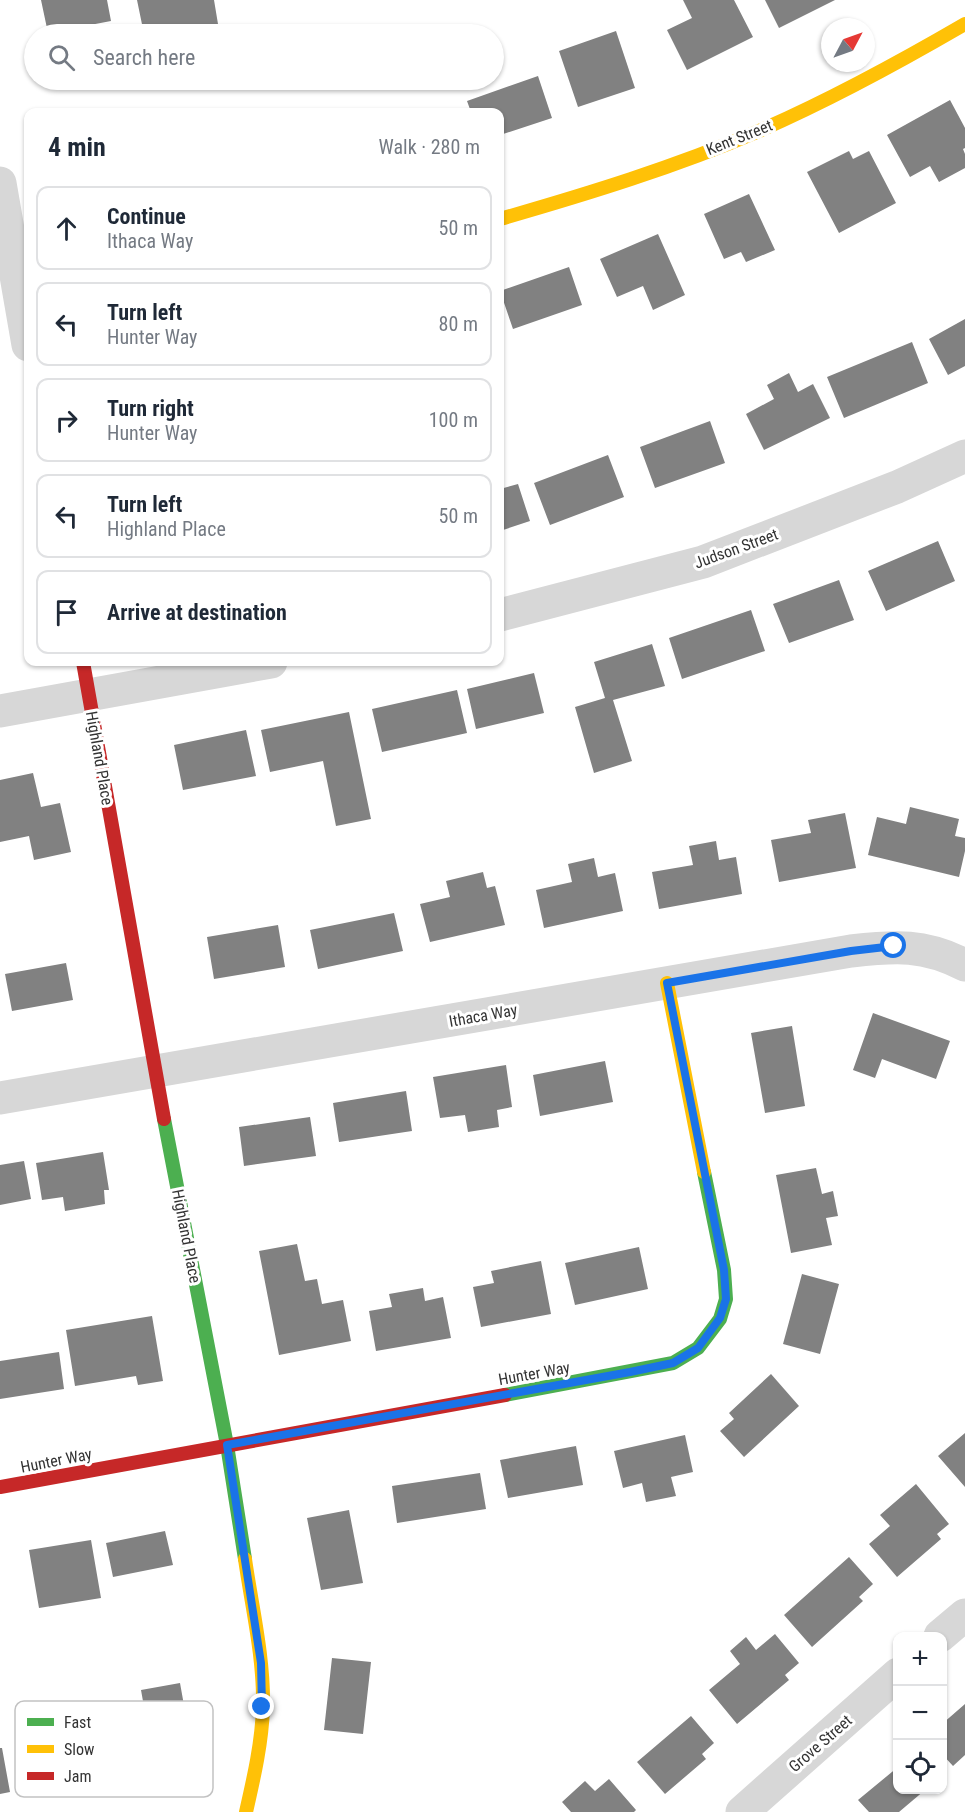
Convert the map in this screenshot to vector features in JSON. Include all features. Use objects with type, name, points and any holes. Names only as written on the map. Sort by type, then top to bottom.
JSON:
[{"type":"street","name":"Kent Street","points":[[504,218],[604,189],[758,131],[891,67],[965,24]]},
{"type":"street","points":[[0,183],[20,327]]},
{"type":"street","name":"Judson Street","points":[[504,614],[703,562],[897,487],[965,456]]},
{"type":"street","name":"Highland Place","points":[[84,666],[155,1071],[227,1445],[261,1663],[262,1707],[258,1760],[246,1812]]},
{"type":"street","points":[[0,711],[250,666]]},
{"type":"street","name":"Ithaca Way","points":[[0,1098],[851,951],[894,946],[925,949],[950,957],[965,965]]},
{"type":"street","name":"Hunter Way","points":[[0,1487],[630,1372],[673,1363],[698,1348],[720,1318],[726,1299],[724,1270],[667,983]]},
{"type":"street","points":[[945,1632],[965,1615]]},
{"type":"street","name":"Grove Street","points":[[742,1812],[893,1678]]},
{"type":"building","points":[[41,0],[107,0],[111,21],[95,24],[46,24]]},
{"type":"building","points":[[137,0],[214,0],[218,24],[142,24]]},
{"type":"building","points":[[683,0],[734,0],[753,37],[687,70],[667,30],[692,18]]},
{"type":"building","points":[[765,0],[835,0],[779,28]]},
{"type":"building","points":[[616,31],[635,88],[578,107],[559,51]]},
{"type":"building","points":[[538,76],[552,118],[504,134],[504,108],[470,108],[467,101],[504,90],[504,88]]},
{"type":"building","points":[[950,100],[965,128],[965,148],[963,149],[965,168],[939,182],[930,166],[910,177],[887,135]]},
{"type":"building","points":[[849,151],[853,159],[869,151],[896,203],[839,233],[807,172]]},
{"type":"building","points":[[749,194],[775,250],[746,262],[741,252],[724,259],[704,214]]},
{"type":"building","points":[[658,234],[685,295],[653,310],[643,286],[617,297],[600,259]]},
{"type":"building","points":[[569,267],[582,305],[513,329],[504,303],[504,290]]},
{"type":"building","points":[[965,319],[965,366],[948,375],[929,339]]},
{"type":"building","points":[[912,342],[928,383],[844,418],[827,377]]},
{"type":"building","points":[[789,373],[798,392],[813,384],[830,418],[764,450],[746,414],[774,399],[767,385]]},
{"type":"building","points":[[710,421],[725,463],[655,488],[640,447]]},
{"type":"building","points":[[608,455],[624,497],[550,525],[534,483]]},
{"type":"building","points":[[518,484],[530,521],[504,530],[504,488]]},
{"type":"building","points":[[938,541],[955,581],[886,611],[868,571]]},
{"type":"building","points":[[839,580],[854,620],[789,643],[773,604]]},
{"type":"building","points":[[751,610],[765,651],[682,679],[669,638]]},
{"type":"building","points":[[652,644],[665,686],[613,700],[632,761],[594,773],[575,707],[605,698],[594,662]]},
{"type":"building","points":[[534,673],[544,713],[476,729],[467,689]]},
{"type":"building","points":[[457,690],[467,733],[382,752],[372,709]]},
{"type":"building","points":[[349,712],[371,819],[336,826],[323,761],[270,772],[261,730]]},
{"type":"building","points":[[246,730],[256,776],[183,790],[174,745]]},
{"type":"building","points":[[33,773],[41,807],[60,803],[71,852],[34,860],[29,836],[0,842],[0,780]]},
{"type":"building","points":[[910,807],[959,819],[955,836],[965,838],[965,851],[959,877],[868,855],[877,817],[906,824]]},
{"type":"building","points":[[845,813],[856,868],[779,882],[771,840],[811,833],[808,820]]},
{"type":"building","points":[[716,841],[719,860],[736,857],[742,894],[659,909],[652,872],[693,865],[689,846]]},
{"type":"building","points":[[594,858],[598,877],[615,873],[623,911],[544,928],[536,890],[572,882],[568,864]]},
{"type":"building","points":[[483,872],[487,888],[495,886],[505,925],[430,942],[420,904],[450,897],[446,881]]},
{"type":"building","points":[[394,913],[403,951],[318,969],[310,930]]},
{"type":"building","points":[[278,925],[285,967],[214,979],[207,937]]},
{"type":"building","points":[[66,963],[73,1000],[12,1011],[5,974]]},
{"type":"building","points":[[873,1013],[950,1041],[936,1079],[882,1059],[875,1078],[853,1070]]},
{"type":"building","points":[[792,1026],[805,1106],[765,1113],[751,1033]]},
{"type":"building","points":[[605,1061],[613,1102],[540,1116],[533,1075]]},
{"type":"building","points":[[506,1065],[512,1107],[497,1110],[499,1127],[468,1132],[465,1115],[440,1118],[433,1077]]},
{"type":"building","points":[[406,1091],[412,1131],[339,1142],[333,1103]]},
{"type":"building","points":[[310,1117],[316,1156],[244,1166],[239,1127]]},
{"type":"building","points":[[103,1152],[109,1190],[104,1190],[105,1204],[65,1211],[63,1197],[42,1200],[36,1163]]},
{"type":"building","points":[[24,1161],[31,1199],[0,1205],[0,1165]]},
{"type":"building","points":[[816,1168],[822,1194],[833,1191],[838,1216],[826,1218],[832,1245],[791,1253],[776,1175]]},
{"type":"building","points":[[297,1244],[305,1281],[317,1279],[322,1304],[343,1300],[351,1341],[279,1355],[259,1251]]},
{"type":"building","points":[[639,1247],[648,1289],[575,1305],[565,1263]]},
{"type":"building","points":[[541,1261],[551,1314],[481,1327],[473,1287],[494,1283],[491,1271]]},
{"type":"building","points":[[802,1274],[839,1284],[820,1354],[783,1344]]},
{"type":"building","points":[[423,1288],[425,1301],[443,1297],[451,1338],[376,1351],[369,1311],[392,1307],[389,1294]]},
{"type":"building","points":[[152,1316],[163,1381],[138,1385],[136,1376],[75,1386],[66,1330]]},
{"type":"building","points":[[59,1352],[64,1389],[0,1399],[0,1361]]},
{"type":"building","points":[[771,1374],[799,1406],[744,1457],[720,1431],[734,1419],[729,1413]]},
{"type":"building","points":[[965,1433],[965,1487],[938,1456]]},
{"type":"building","points":[[685,1435],[693,1472],[671,1477],[676,1496],[646,1502],[642,1483],[623,1488],[614,1451]]},
{"type":"building","points":[[576,1446],[583,1485],[508,1498],[500,1460]]},
{"type":"building","points":[[480,1473],[486,1509],[397,1523],[392,1486]]},
{"type":"building","points":[[916,1484],[949,1524],[937,1534],[941,1539],[897,1577],[869,1544],[890,1526],[880,1515]]},
{"type":"building","points":[[349,1510],[363,1583],[321,1590],[307,1518]]},
{"type":"building","points":[[165,1531],[173,1565],[113,1577],[106,1543]]},
{"type":"building","points":[[91,1540],[101,1598],[39,1608],[29,1550]]},
{"type":"building","points":[[849,1557],[873,1584],[859,1597],[863,1601],[812,1647],[784,1615]]},
{"type":"building","points":[[775,1634],[799,1663],[785,1675],[789,1680],[737,1724],[709,1690],[740,1664],[730,1651],[746,1637],[756,1650]]},
{"type":"building","points":[[332,1658],[371,1662],[363,1734],[324,1730]]},
{"type":"building","points":[[180,1683],[183,1701],[143,1701],[141,1690]]},
{"type":"building","points":[[965,1704],[965,1755],[953,1766],[947,1759],[947,1720]]},
{"type":"building","points":[[691,1716],[714,1743],[702,1754],[706,1759],[665,1794],[637,1762]]},
{"type":"building","points":[[0,1748],[2,1748],[10,1792],[0,1794]]},
{"type":"building","points":[[893,1771],[893,1794],[920,1794],[899,1812],[869,1812],[858,1800]]},
{"type":"building","points":[[609,1779],[636,1810],[634,1812],[571,1812],[562,1802],[585,1781],[595,1791]]},
{"type":"traffic: fast","points":[[164,1119],[227,1445],[245,1559]]},
{"type":"traffic: fast","points":[[505,1395],[673,1363],[698,1348],[720,1319],[726,1299],[724,1270],[704,1172]]},
{"type":"traffic: slow","points":[[504,218],[631,179],[759,131],[864,80],[965,24]]},
{"type":"traffic: slow","points":[[667,983],[704,1172]]},
{"type":"traffic: slow","points":[[245,1559],[260,1651],[263,1688],[259,1746],[246,1812]]},
{"type":"traffic: jam","points":[[84,666],[164,1119]]},
{"type":"traffic: jam","points":[[0,1487],[505,1395]]},
{"type":"route","points":[[262,1707],[261,1663],[227,1445],[630,1372],[673,1363],[698,1348],[720,1318],[726,1299],[724,1270],[667,983],[851,951],[894,946]]}]
